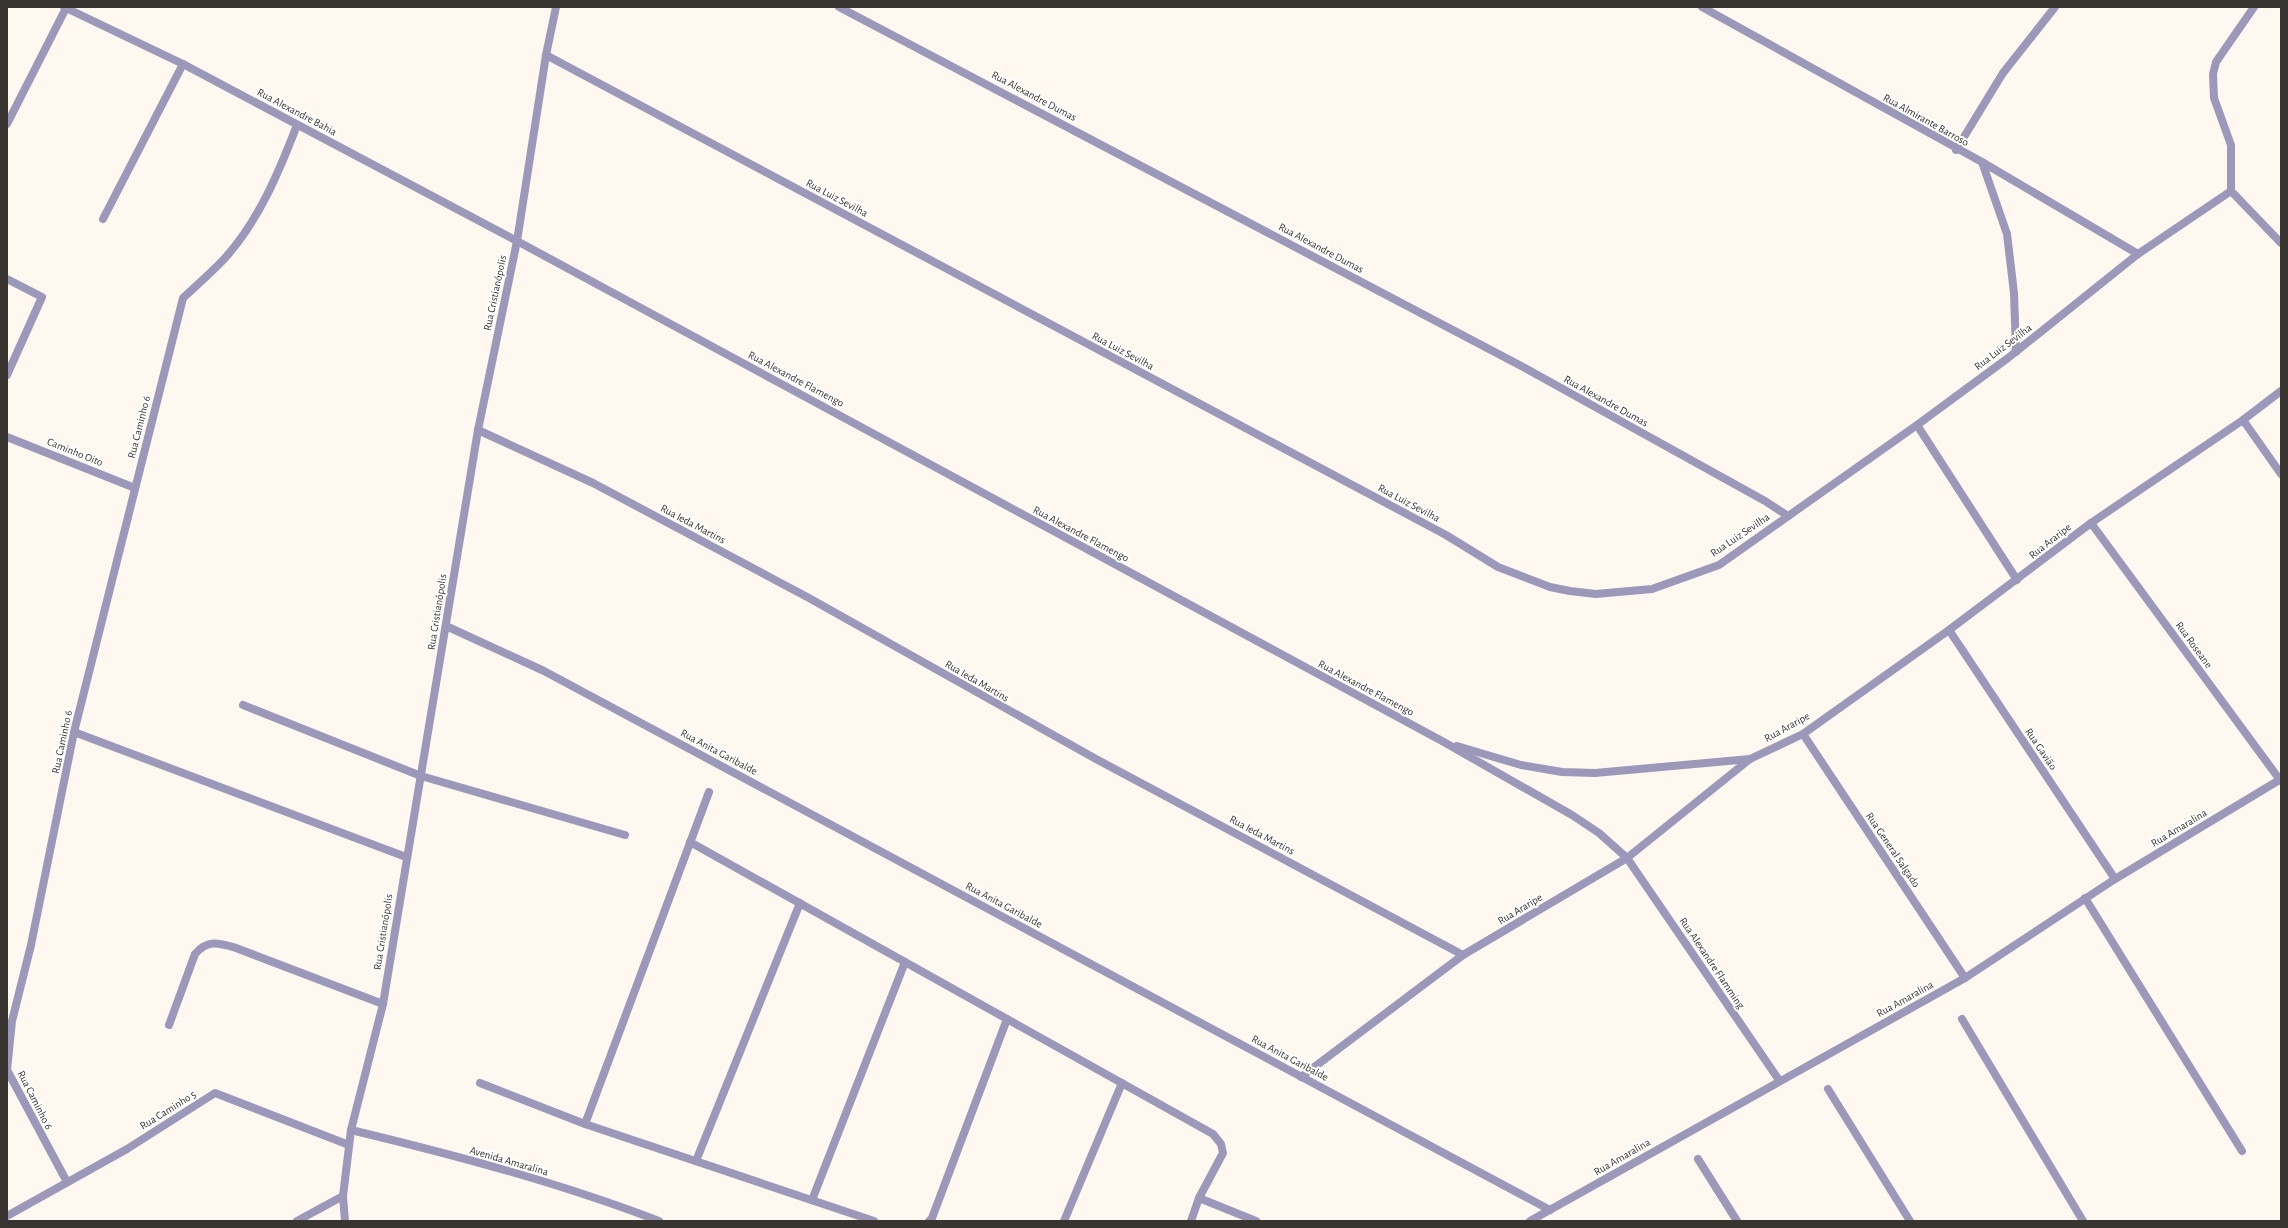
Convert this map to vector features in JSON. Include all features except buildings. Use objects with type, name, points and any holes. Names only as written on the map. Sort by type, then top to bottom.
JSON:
[{"type":"street","name":"Rua Cristianópolis","points":[[345,1221],[343,1196],[351,1130],[383,1004],[406,857],[421,776],[478,430],[517,241],[546,55],[556,7]]},
{"type":"street","name":"Rua Alexandre Dumas","points":[[839,7],[1525,368],[1765,501],[1788,516]]},
{"type":"street","name":"Rua Almirante Barroso","points":[[1702,7],[1956,150],[1982,162],[2138,254]]},
{"type":"street","points":[[1956,150],[2004,72],[2055,7]]},
{"type":"street","points":[[2254,7],[2216,62],[2213,74],[2214,98],[2231,145],[2231,191],[2281,243]]},
{"type":"street","points":[[7,124],[65,8]]},
{"type":"street","name":"Rua Alexandre Bahia","points":[[65,8],[183,64],[517,241]]},
{"type":"street","name":"Rua Luiz Sevilha","points":[[546,55],[1446,535],[1498,567],[1550,587],[1596,594],[1652,589],[1719,565],[1917,425],[2016,352],[2138,254],[2231,191]]},
{"type":"street","points":[[103,219],[183,64]]},
{"type":"street","name":"Rua Caminho 6","points":[[67,1182],[7,1070],[12,1022],[31,945],[74,732],[183,298],[225,257],[250,224],[276,179],[297,125]]},
{"type":"street","points":[[1982,162],[2007,234],[2014,293],[2016,352]]},
{"type":"street","name":"Rua Alexandre Flamengo","points":[[517,241],[1442,742],[1572,815],[1599,833],[1627,858]]},
{"type":"street","points":[[7,279],[42,297],[7,375]]},
{"type":"street","name":"Rua Araripe","points":[[1301,1077],[1463,955],[1627,858],[1750,759],[1803,734],[1949,630],[2091,523],[2243,420],[2281,391]]},
{"type":"street","points":[[2243,420],[2281,474]]},
{"type":"street","points":[[1917,425],[2017,580]]},
{"type":"street","name":"Rua Ieda Martins","points":[[478,430],[593,483],[809,598],[1096,759],[1463,955]]},
{"type":"street","name":"Caminho Oito","points":[[7,437],[135,488]]},
{"type":"street","name":"Rua Roseane","points":[[2091,523],[2281,780]]},
{"type":"street","name":"Rua Anita Garibalde","points":[[446,626],[544,671],[1550,1210]]},
{"type":"street","name":"Rua Gavião","points":[[1949,630],[2115,879]]},
{"type":"street","points":[[242,705],[421,776],[625,835]]},
{"type":"street","points":[[74,732],[406,857]]},
{"type":"street","name":"Rua General Salgado","points":[[1803,734],[1965,978]]},
{"type":"street","points":[[1442,742],[1521,766],[1562,772],[1595,773],[1750,759]]},
{"type":"street","name":"Rua Amaralina","points":[[1530,1221],[1779,1080],[1965,978],[2084,898],[2281,780]]},
{"type":"street","points":[[585,1124],[709,792]]},
{"type":"street","points":[[690,842],[1213,1134],[1221,1144],[1223,1153],[1199,1198],[1191,1221]]},
{"type":"street","name":"Rua Alexandre Flamming","points":[[1627,858],[1779,1080]]},
{"type":"street","points":[[2084,898],[2242,1151]]},
{"type":"street","points":[[696,1161],[800,903]]},
{"type":"street","points":[[169,1025],[195,954],[202,946],[214,943],[236,948],[383,1004]]},
{"type":"street","points":[[812,1200],[905,962]]},
{"type":"street","points":[[929,1221],[932,1218],[1007,1019]]},
{"type":"street","points":[[1962,1019],[2083,1221]]},
{"type":"street","points":[[480,1083],[585,1124],[874,1221]]},
{"type":"street","points":[[1064,1221],[1122,1083]]},
{"type":"street","points":[[1828,1089],[1910,1221]]},
{"type":"street","name":"Rua Caminho 5","points":[[7,1216],[127,1149],[214,1093],[349,1145]]},
{"type":"street","name":"Avenida Amaralina","points":[[351,1130],[411,1145],[598,1198],[659,1221]]},
{"type":"street","points":[[1698,1158],[1737,1221]]},
{"type":"street","points":[[297,1221],[343,1196]]},
{"type":"street","points":[[1199,1198],[1256,1221]]}]
